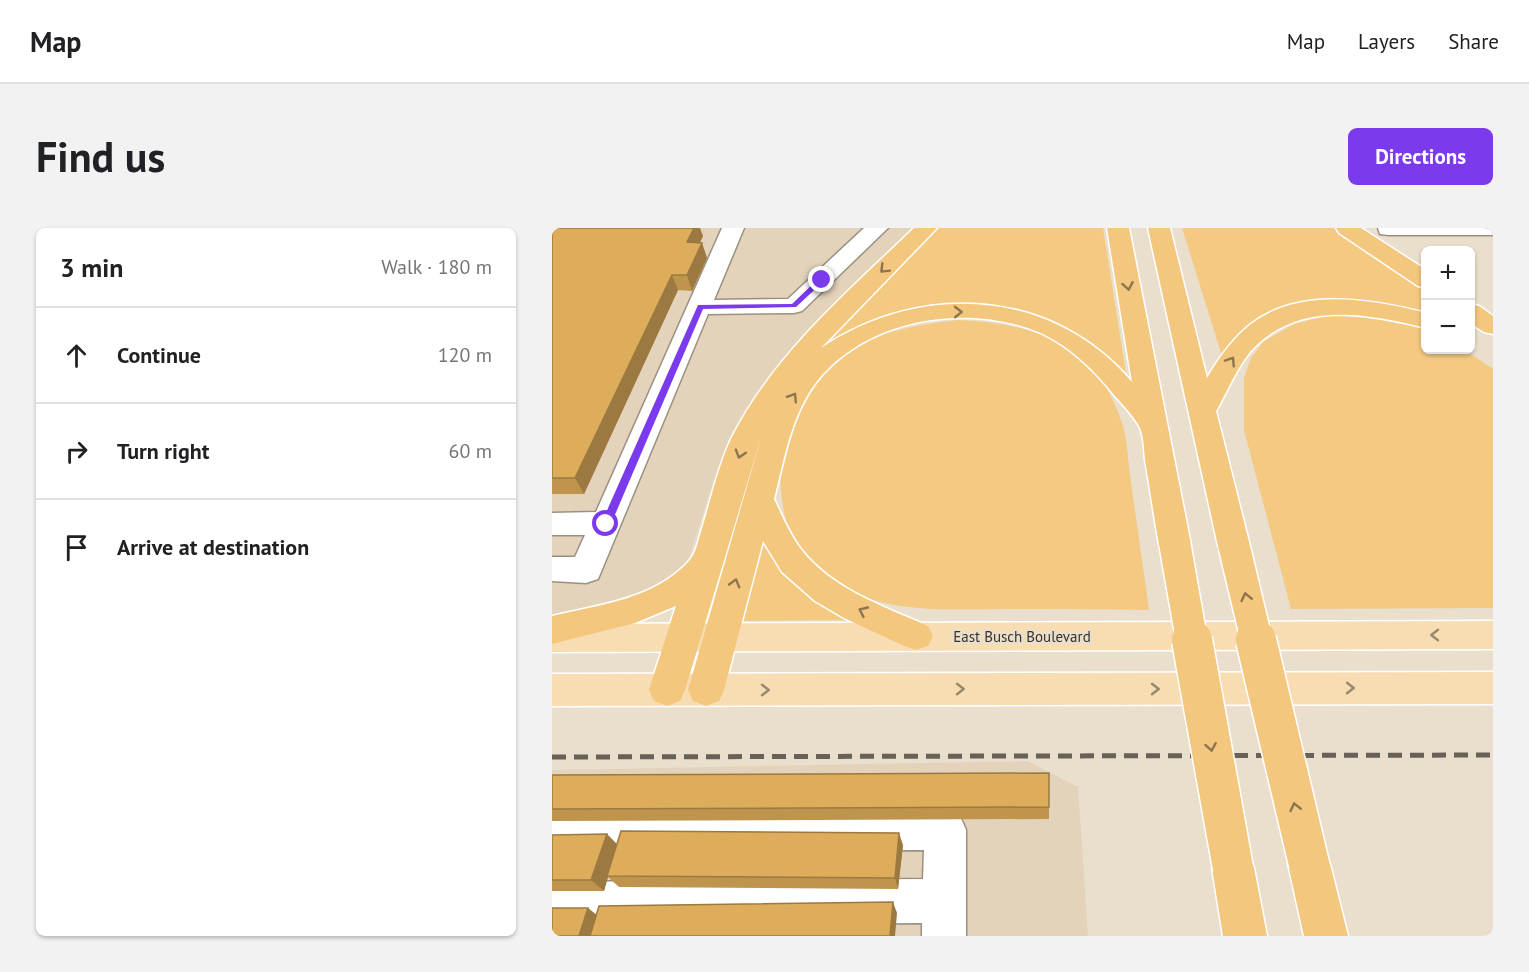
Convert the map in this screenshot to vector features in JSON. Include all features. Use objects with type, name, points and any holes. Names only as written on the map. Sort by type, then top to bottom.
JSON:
[{"type":"highway","points":[[667,690],[745,439],[759,411],[794,362],[813,341],[926,228]]},
{"type":"highway","points":[[1118,228],[1245,936]]},
{"type":"highway","points":[[1159,228],[1326,936]]},
{"type":"highway","points":[[1347,228],[1421,278]]},
{"type":"highway","points":[[1202,412],[1222,375],[1244,343],[1263,328],[1284,317],[1315,309],[1353,307],[1391,312],[1421,320]]},
{"type":"highway","points":[[706,690],[786,408],[806,377],[827,356],[858,335],[890,323],[934,313],[958,311],[1000,314],[1050,328],[1098,360],[1152,425]]},
{"type":"highway","points":[[1475,314],[1493,327]]},
{"type":"highway","points":[[1475,341],[1493,350]]},
{"type":"highway","points":[[759,500],[781,546],[800,570],[822,588],[848,604],[916,636]]},
{"type":"highway","points":[[552,630],[651,605],[682,589],[708,564]]},
{"type":"main road","name":"East Busch Boulevard","points":[[552,638],[1493,635]]},
{"type":"main road","points":[[552,690],[1493,688]]},
{"type":"street","points":[[552,569],[586,570],[733,228]]},
{"type":"street","points":[[700,307],[794,306],[877,228]]},
{"type":"street","points":[[1388,229],[1493,229]]},
{"type":"street","points":[[552,524],[606,524]]},
{"type":"street","points":[[552,831],[945,830],[944,918],[552,904]]},
{"type":"shaded area","points":[[552,228],[917,228],[749,410],[716,473],[684,574],[664,588],[552,619]]},
{"type":"shaded area","points":[[935,228],[1103,228],[1126,373],[1121,375],[1099,351],[1058,326],[956,308],[814,354]]},
{"type":"shaded area","points":[[1182,228],[1342,228],[1421,282],[1421,311],[1393,306],[1317,305],[1222,356]]},
{"type":"shaded area","points":[[1333,314],[1402,322],[1421,327],[1421,354],[1471,354],[1493,369],[1493,608],[1291,609],[1244,430],[1244,378],[1251,358],[1263,342],[1294,324]]},
{"type":"shaded area","points":[[958,320],[1013,326],[1060,343],[1079,356],[1096,373],[1111,395],[1122,423],[1127,445],[1149,610],[948,609],[900,606],[855,594],[835,583],[815,568],[795,546],[782,503],[781,469],[790,432],[814,388],[834,364],[872,339],[899,330]]},
{"type":"shaded area","points":[[764,523],[855,620],[741,621]]},
{"type":"shaded area","points":[[1027,761],[1078,787],[1088,936],[552,936],[552,770]]},
{"type":"building","points":[[552,228],[694,228],[687,242],[702,243],[687,275],[672,275],[575,478],[552,478]]},
{"type":"building","points":[[1049,773],[1049,807],[552,809],[552,775]]},
{"type":"building","points":[[621,831],[899,833],[895,878],[607,876]]},
{"type":"building","points":[[607,834],[591,880],[552,880],[552,835]]},
{"type":"building","points":[[893,902],[890,936],[590,936],[599,906]]},
{"type":"building","points":[[552,908],[588,908],[579,936],[552,936]]},
{"type":"railway","points":[[552,757],[1493,755]]},
{"type":"route","points":[[606,524],[700,307],[794,306],[822,280]]}]
